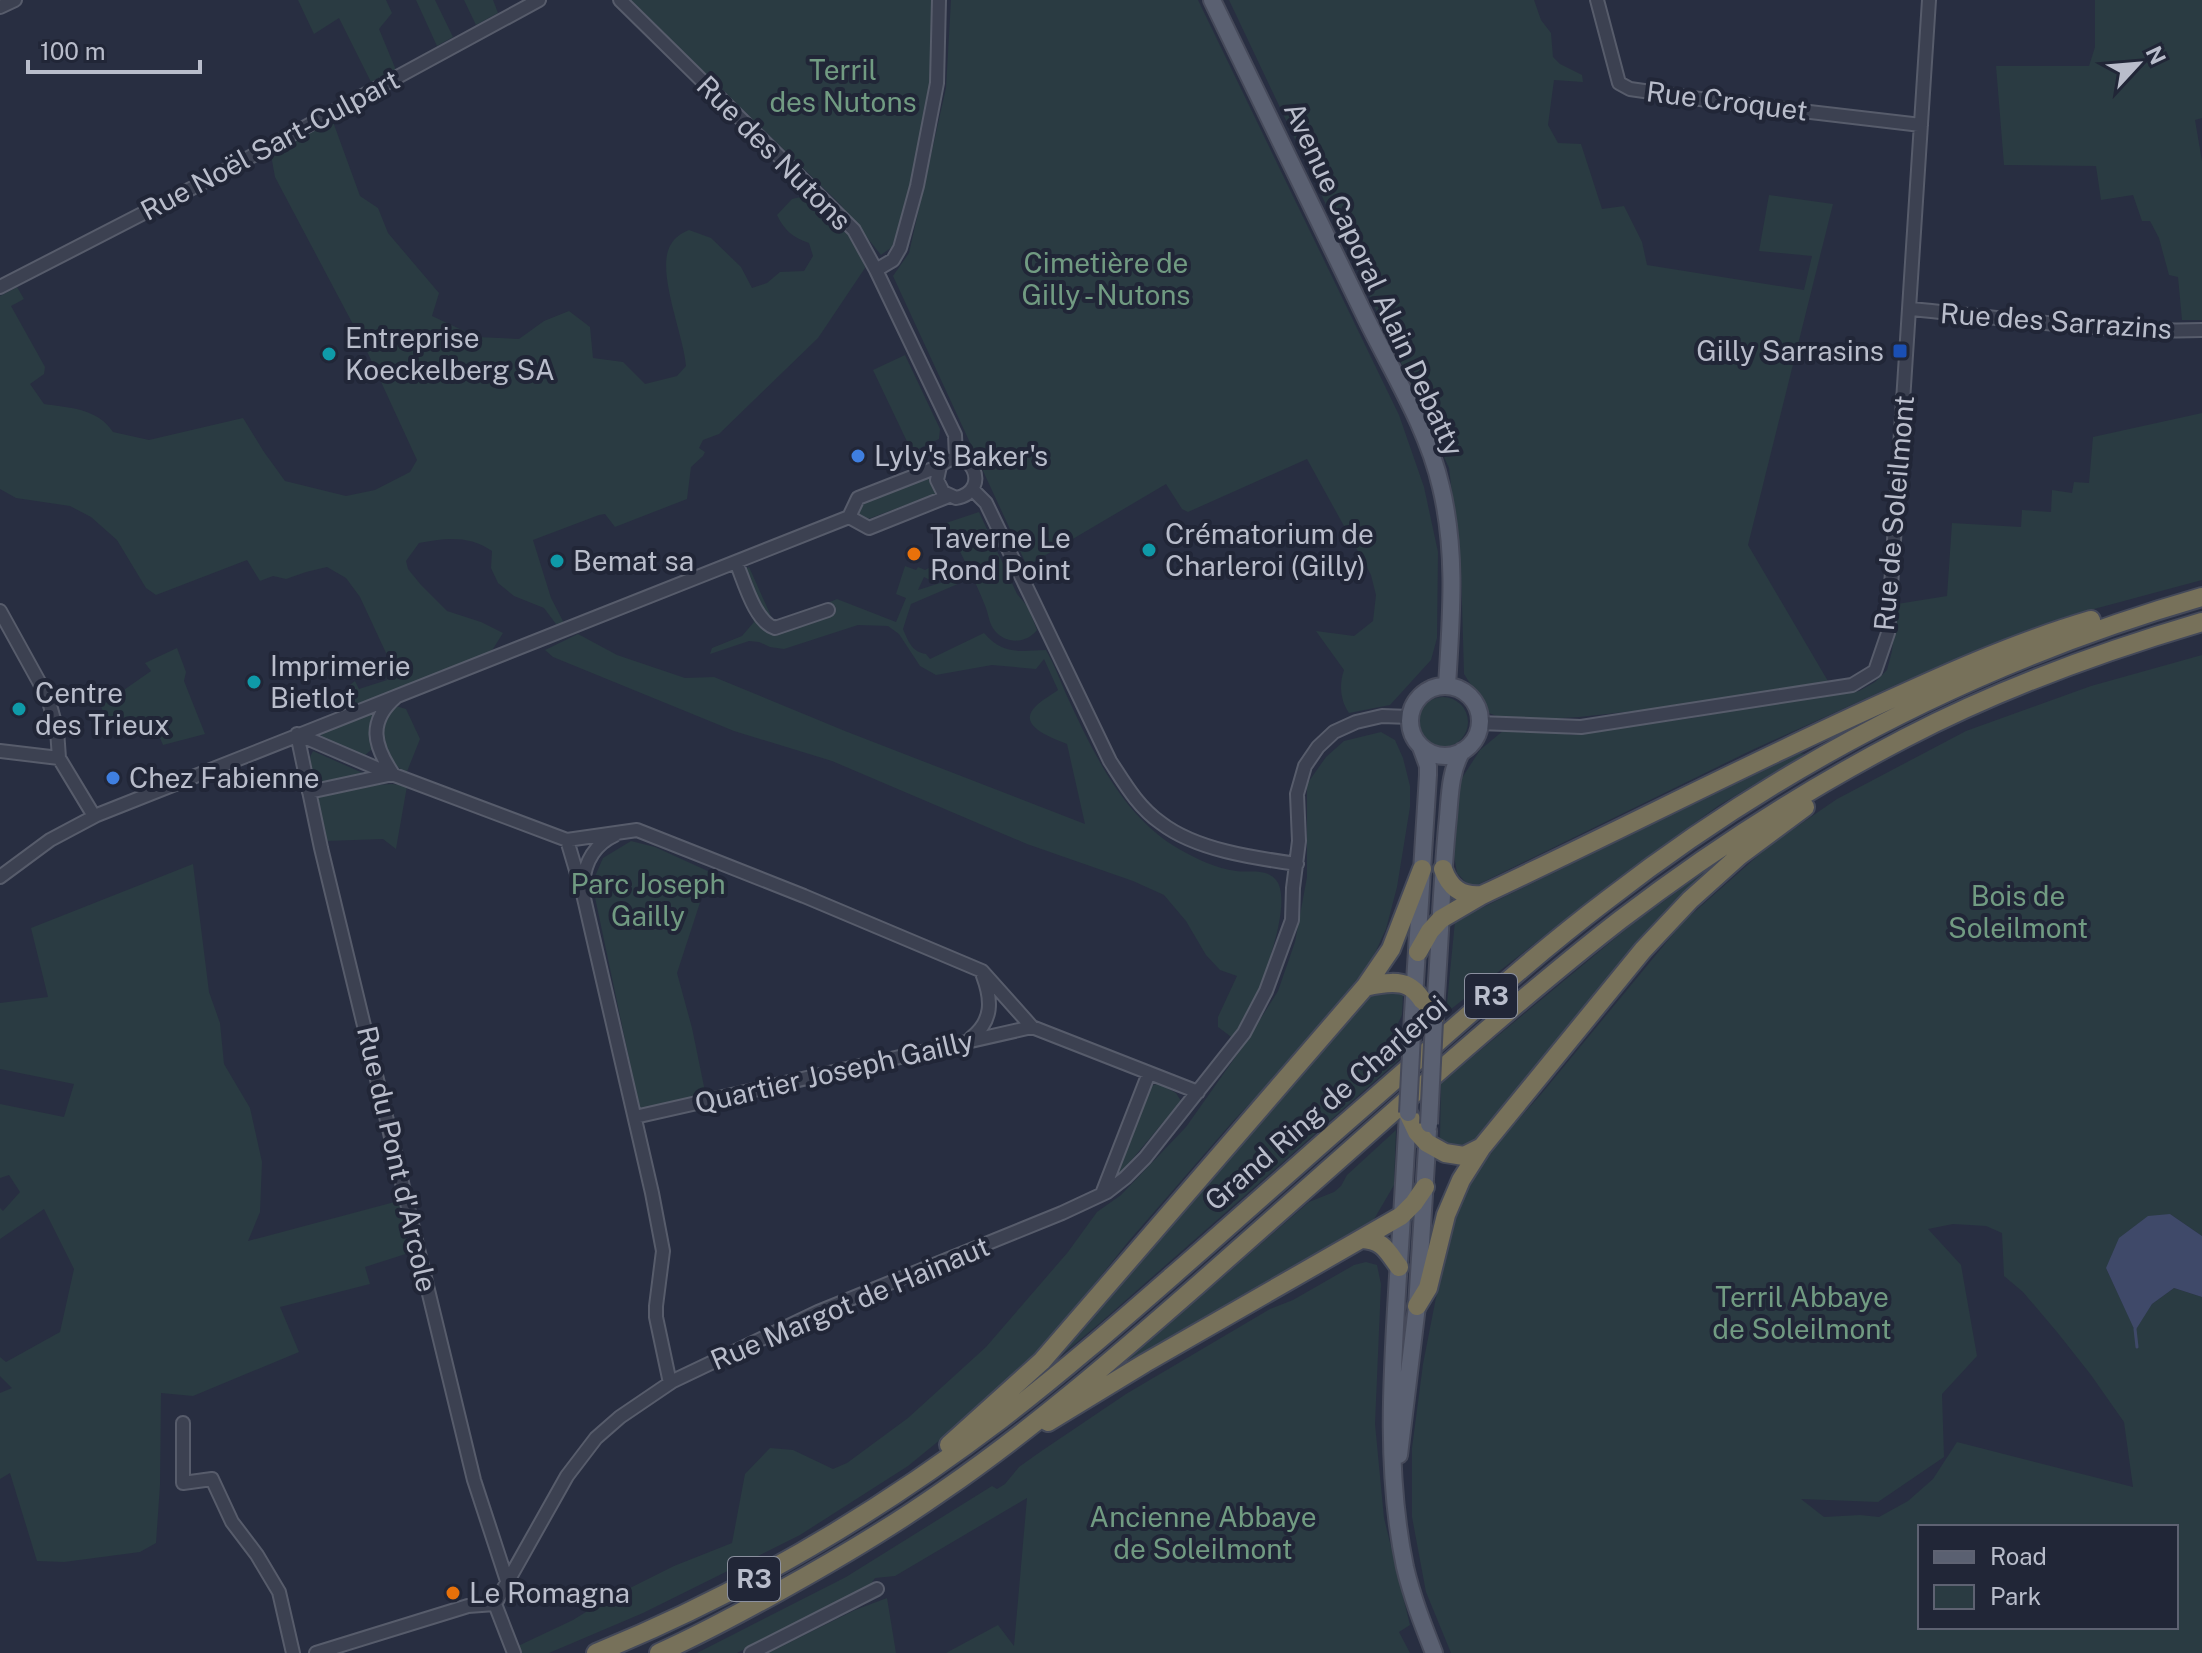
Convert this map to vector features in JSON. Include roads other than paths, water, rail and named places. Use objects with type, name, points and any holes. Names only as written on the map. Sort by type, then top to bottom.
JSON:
[{"type":"highway","name":"Grand Ring de Charleroi","points":[[596,1653],[660,1626],[800,1553],[903,1489],[1001,1419],[1156,1290],[1468,1015],[1605,901],[1668,854],[1754,797],[1898,714],[1980,676],[2065,641],[2202,597]]},
{"type":"highway","points":[[1418,952],[1441,919],[1482,895],[1802,740],[1974,663],[2060,629],[2103,616],[2149,612]]},
{"type":"highway","name":"Grand Ring de Charleroi","points":[[659,1653],[759,1602],[886,1529],[1023,1432],[1162,1316],[1554,973],[1621,920],[1757,823],[1907,736],[1990,698],[2071,665],[2202,622]]},
{"type":"highway","points":[[1417,1306],[1428,1288],[1446,1215],[1461,1180],[1482,1147],[1643,950],[1690,900],[1739,856],[1812,803],[1831,778]]},
{"type":"highway","points":[[903,1489],[1042,1361],[1365,987],[1391,949],[1422,869]]},
{"type":"highway","points":[[1443,869],[1448,882],[1457,891],[1469,896],[1482,895]]},
{"type":"highway","points":[[1365,987],[1386,982],[1402,983],[1423,1000],[1434,1021]]},
{"type":"highway","points":[[1408,1113],[1420,1135],[1445,1153],[1464,1156],[1482,1147]]},
{"type":"highway","points":[[1023,1432],[1054,1420],[1145,1363],[1401,1216],[1425,1187]]},
{"type":"highway","points":[[1362,1239],[1374,1240],[1385,1248],[1399,1267]]},
{"type":"main road","name":"Avenue Caporal Alain Debatty","points":[[1212,0],[1423,430],[1441,484],[1448,523],[1452,602],[1447,686]]},
{"type":"main road","points":[[1408,1113],[1423,1000],[1441,919],[1452,778],[1457,759],[1474,739],[1479,723],[1471,698],[1460,689],[1447,686],[1426,691],[1418,698],[1410,717],[1410,728],[1428,766],[1418,952],[1423,1000]]},
{"type":"main road","points":[[1421,747],[1434,754],[1448,756],[1462,751]]},
{"type":"main road","points":[[1434,1021],[1420,1135],[1401,1216],[1391,1415],[1391,1452],[1406,1568],[1417,1610],[1434,1653]]},
{"type":"main road","points":[[1395,1488],[1417,1306],[1425,1187],[1420,1135]]},
{"type":"street","points":[[0,7],[15,0]]},
{"type":"street","name":"Rue Noël Sart-Culpart","points":[[0,287],[218,175],[539,0]]},
{"type":"street","name":"Rue des Nutons","points":[[620,0],[854,230],[955,435],[956,458]]},
{"type":"street","points":[[876,270],[893,260],[900,248],[917,186],[937,83],[939,0]]},
{"type":"street","name":"Rue Croquet","points":[[1597,0],[1619,83],[1630,89],[1921,125]]},
{"type":"street","name":"Rue de Soleilmont","points":[[1479,723],[1581,727],[1852,685],[1875,671],[1888,633],[1929,0]]},
{"type":"street","name":"Rue des Sarrazins","points":[[1910,309],[2065,325],[2202,330]]},
{"type":"street","points":[[0,877],[50,840],[94,816],[849,517],[858,498],[945,462],[956,458],[969,463],[974,469],[976,478],[972,489],[963,496],[949,496],[869,528],[849,517]]},
{"type":"street","points":[[940,466],[937,480],[949,496]]},
{"type":"street","points":[[972,489],[986,503],[1110,761],[1131,795],[1161,824],[1196,842],[1255,858],[1297,864]]},
{"type":"street","points":[[736,562],[760,618],[769,627],[775,628],[828,610]]},
{"type":"street","points":[[0,611],[48,698],[57,730],[59,758],[94,816]]},
{"type":"street","points":[[393,774],[379,751],[376,727],[381,714],[402,693]]},
{"type":"street","name":"Rue Margot de Hainaut","points":[[495,1604],[567,1476],[596,1438],[620,1417],[670,1383],[818,1312],[1062,1213],[1102,1194],[1125,1178],[1145,1158],[1244,1033],[1266,991],[1292,920],[1299,841],[1297,794],[1305,766],[1318,747],[1334,732],[1356,722],[1382,716],[1410,717]]},
{"type":"street","points":[[297,734],[567,840],[637,830],[831,907],[978,969],[1032,1027],[1198,1092]]},
{"type":"street","name":"Rue du Pont d'Arcole","points":[[297,734],[474,1480],[507,1581]]},
{"type":"street","points":[[0,751],[59,758]]},
{"type":"street","points":[[309,792],[393,774]]},
{"type":"street","points":[[583,894],[588,860],[607,839],[625,832]]},
{"type":"street","points":[[567,840],[583,894],[663,1251],[656,1317],[670,1383]]},
{"type":"street","points":[[969,1040],[984,1025],[990,1009],[990,998],[978,969]]},
{"type":"street","name":"Quartier Joseph Gailly","points":[[635,1117],[1032,1027]]},
{"type":"street","points":[[1102,1194],[1149,1073]]},
{"type":"street","points":[[183,1423],[183,1483],[212,1479],[232,1522],[279,1592],[293,1653]]},
{"type":"street","points":[[751,1653],[877,1589]]},
{"type":"street","points":[[316,1653],[468,1606],[495,1604],[514,1653]]},
{"type":"water","points":[[2170,1214],[2202,1236],[2202,1297],[2174,1288],[2152,1304],[2135,1331],[2106,1268],[2119,1238],[2148,1216]]},
{"type":"waterway","points":[[2135,1329],[2137,1347]]},
{"type":"place","name":"Gilly Sarrasins","points":[[1900,351]]},
{"type":"place","name":"Entreprise Koeckelberg SA","points":[[329,354]]},
{"type":"place","name":"Lyly's Baker's","points":[[858,456]]},
{"type":"place","name":"Crématorium de Charleroi (Gilly)","points":[[1149,550]]},
{"type":"place","name":"Taverne Le Rond Point","points":[[914,554]]},
{"type":"place","name":"Bemat sa","points":[[557,561]]},
{"type":"place","name":"Imprimerie Bietlot","points":[[254,682]]},
{"type":"place","name":"Centre des Trieux","points":[[19,709]]},
{"type":"place","name":"Chez Fabienne","points":[[113,778]]},
{"type":"place","name":"Le Romagna","points":[[453,1593]]},
{"type":"park label","name":"Terril des Nutons","points":[[843,86]]},
{"type":"park label","name":"Cimetière de Gilly - Nutons","points":[[1106,279]]},
{"type":"park label","name":"Parc Joseph Gailly","points":[[648,900]]},
{"type":"park label","name":"Bois de Soleilmont","points":[[2018,912]]},
{"type":"park label","name":"Terril Abbaye de Soleilmont","points":[[1802,1313]]},
{"type":"park label","name":"Ancienne Abbaye de Soleilmont","points":[[1203,1533]]}]
